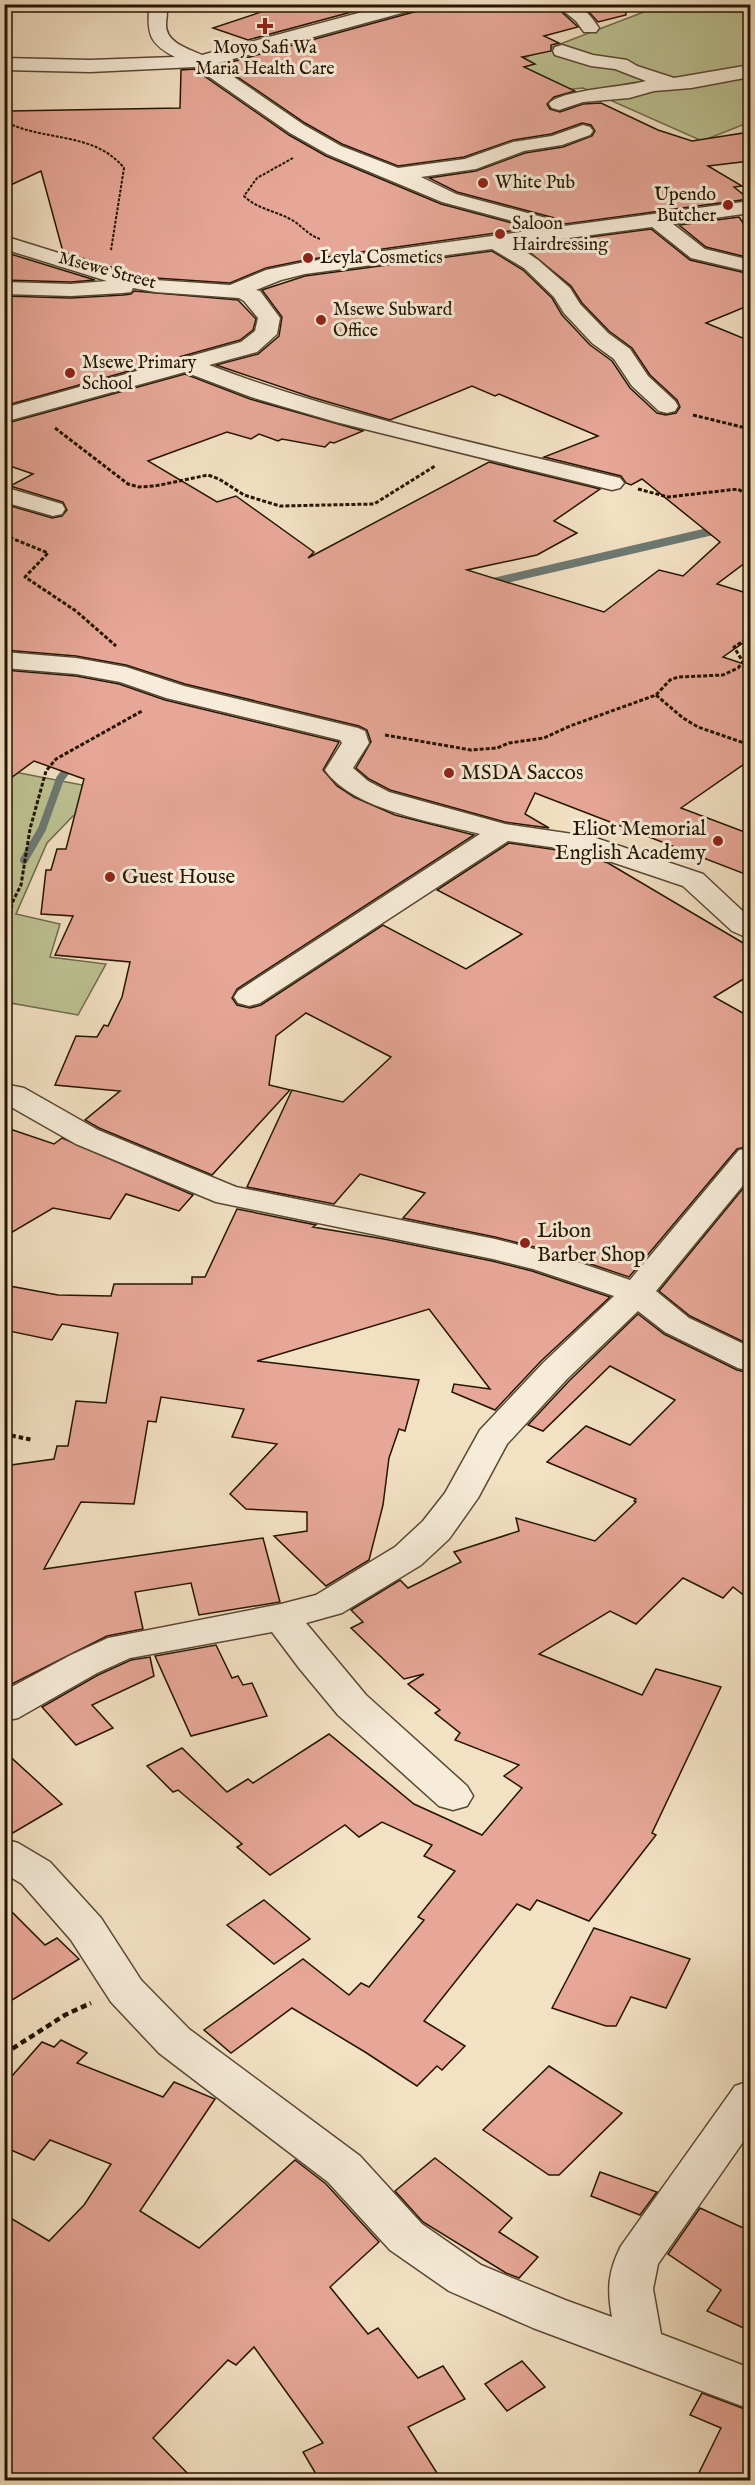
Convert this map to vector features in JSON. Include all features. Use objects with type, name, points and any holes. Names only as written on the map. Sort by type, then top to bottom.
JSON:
[{"type":"street","points":[[150,4],[159,9],[156,25],[159,37],[183,54],[203,61],[212,71],[297,129],[324,144],[449,198],[542,222],[564,231]]},
{"type":"street","points":[[4,63],[90,66],[203,61],[414,4]]},
{"type":"street","points":[[564,4],[582,17],[590,27]]},
{"type":"street","points":[[561,51],[591,60],[620,64],[630,70],[673,83]]},
{"type":"street","points":[[559,104],[580,97],[623,93],[750,71]]},
{"type":"street","points":[[398,175],[470,165],[520,146],[555,141],[583,131]]},
{"type":"street","points":[[236,290],[288,271],[348,261],[750,207]]},
{"type":"street","points":[[656,220],[698,254],[750,266]]},
{"type":"street","points":[[495,241],[539,271],[562,293],[600,338],[622,354],[640,381],[667,406]]},
{"type":"street","name":"Msewe Street","points":[[4,242],[155,286],[236,290]]},
{"type":"street","points":[[4,288],[71,290],[155,286]]},
{"type":"street","points":[[4,415],[249,347],[266,334],[269,318],[252,296],[236,290]]},
{"type":"street","points":[[188,365],[259,392],[344,417],[612,483]]},
{"type":"street","points":[[4,494],[53,509]]},
{"type":"street","points":[[4,660],[76,666],[126,675],[175,692],[355,737],[356,743],[352,752],[342,762],[339,770],[358,787],[379,798],[503,832],[584,843],[693,880],[742,926],[750,930]]},
{"type":"street","points":[[249,997],[287,970],[380,914],[503,832]]},
{"type":"street","points":[[4,1093],[14,1095],[87,1137],[227,1196],[495,1249],[545,1262],[637,1293],[677,1324],[750,1360]]},
{"type":"street","points":[[4,1708],[84,1664],[121,1647],[281,1617],[329,1604],[408,1556],[436,1530],[460,1498],[493,1438],[555,1371],[637,1293],[750,1157]]},
{"type":"street","points":[[281,1617],[312,1659],[352,1705],[453,1796]]},
{"type":"street","points":[[4,1854],[36,1873],[86,1929],[126,1991],[174,2042],[344,2169],[406,2236],[465,2278],[549,2314],[700,2368],[750,2390]]},
{"type":"street","points":[[639,2347],[630,2289],[637,2259],[750,2098]]},
{"type":"path","points":[[4,121],[19,131],[67,138],[103,149],[124,168],[113,249],[106,255],[75,264]]},
{"type":"path","points":[[324,144],[261,175],[246,188],[244,196],[250,203],[291,220],[308,235],[337,244],[348,255],[348,261]]},
{"type":"path","points":[[667,406],[750,429]]},
{"type":"path","points":[[28,407],[128,484],[139,487],[155,486],[208,475],[219,479],[244,495],[279,506],[374,504],[466,446]]},
{"type":"path","points":[[612,483],[668,497],[738,489],[750,497]]},
{"type":"path","points":[[4,535],[48,553],[25,577],[89,618],[122,652],[126,675]]},
{"type":"path","points":[[355,737],[366,733],[379,734],[480,750],[544,738],[656,695],[670,680],[678,677],[721,675],[739,668],[744,662],[734,647],[750,637]]},
{"type":"path","points":[[4,968],[12,903],[21,885],[28,838],[46,771],[56,759],[87,740],[175,692]]},
{"type":"path","points":[[656,695],[698,728],[750,745]]},
{"type":"path","points":[[4,1434],[33,1440]]},
{"type":"path","points":[[4,2054],[64,2015],[126,1991]]},
{"type":"green space","points":[[662,5],[750,5],[750,122],[702,141],[583,88],[542,92],[513,62]]},
{"type":"green space","points":[[4,770],[119,792],[112,816],[73,816],[47,843],[16,914],[60,924],[50,957],[106,964],[78,1015],[5,1002]]},
{"type":"building","points":[[285,4],[381,4],[248,40],[213,28]]},
{"type":"building","points":[[425,4],[553,4],[578,27],[544,36],[559,43],[551,45],[551,51],[522,57],[535,64],[524,67],[575,91],[554,97],[547,104],[550,109],[560,112],[583,104],[601,103],[658,130],[692,141],[750,132],[750,161],[708,166],[742,186],[734,187],[749,199],[565,224],[562,220],[457,192],[429,178],[476,171],[525,153],[563,147],[592,136],[595,131],[591,125],[582,123],[551,134],[513,140],[464,157],[398,166],[342,144],[305,123],[220,65],[421,10]]},
{"type":"building","points":[[578,4],[625,4],[626,15],[598,22]]},
{"type":"building","points":[[194,69],[289,135],[326,156],[441,204],[531,228],[305,260],[266,268],[230,283],[155,278],[63,252],[41,171],[4,188],[4,153],[9,111],[180,108],[181,70]]},
{"type":"building","points":[[739,217],[750,233],[750,258],[706,247],[679,225]]},
{"type":"building","points":[[651,229],[690,260],[750,274],[750,305],[706,323],[750,341],[750,567],[745,563],[717,584],[750,594],[750,638],[723,657],[750,666],[750,760],[681,808],[750,834],[750,876],[535,793],[525,814],[549,828],[505,822],[390,790],[369,779],[356,768],[371,742],[367,730],[359,726],[185,684],[126,665],[76,656],[4,650],[4,504],[52,518],[62,516],[67,510],[63,502],[10,486],[33,474],[4,464],[4,424],[185,374],[250,399],[363,431],[334,443],[330,442],[325,447],[282,439],[278,441],[259,434],[251,439],[227,432],[148,461],[217,502],[236,496],[314,552],[308,558],[489,462],[600,489],[554,521],[577,533],[537,555],[467,570],[604,612],[659,570],[683,576],[720,542],[642,479],[631,485],[626,483],[621,476],[544,457],[598,436],[499,394],[495,396],[472,386],[390,420],[311,397],[216,365],[258,354],[279,336],[282,317],[262,290],[305,276],[492,251],[523,270],[552,298],[562,315],[590,345],[612,361],[630,388],[657,413],[666,415],[676,413],[680,407],[677,400],[650,375],[632,348],[609,331],[582,303],[571,286],[522,246]]},
{"type":"building","points":[[4,252],[95,280],[71,282],[4,280]]},
{"type":"building","name":"Msewe Primary School","points":[[134,291],[238,300],[256,319],[253,330],[240,340],[4,406],[4,296],[71,298],[123,295]]},
{"type":"building","points":[[4,670],[76,676],[119,684],[165,700],[339,742],[323,770],[337,786],[354,797],[395,815],[474,835],[237,989],[232,998],[237,1005],[250,1008],[261,1005],[383,925],[466,969],[522,934],[437,890],[509,843],[578,853],[608,863],[750,947],[750,975],[714,997],[750,1017],[750,1146],[737,1149],[629,1277],[558,1253],[403,1218],[425,1193],[360,1174],[334,1204],[247,1187],[292,1090],[343,1102],[391,1057],[306,1013],[276,1036],[269,1085],[290,1090],[212,1175],[85,1120],[120,1091],[55,1085],[76,1036],[97,1037],[104,1025],[108,1026],[122,997],[130,962],[55,955],[73,916],[41,914],[46,870],[51,870],[57,849],[66,849],[84,779],[34,761],[4,783]]},
{"type":"building","points":[[4,1127],[54,1144],[62,1138],[193,1195],[179,1211],[126,1194],[110,1219],[53,1208],[4,1237]]},
{"type":"building","points":[[750,1180],[750,1345],[690,1316],[659,1291]]},
{"type":"building","points":[[237,1209],[316,1225],[313,1227],[492,1261],[532,1271],[610,1297],[541,1361],[495,1410],[452,1392],[454,1384],[490,1389],[429,1309],[257,1361],[419,1380],[405,1431],[399,1429],[389,1458],[383,1505],[369,1560],[326,1586],[274,1536],[307,1531],[307,1512],[246,1509],[230,1494],[277,1444],[232,1437],[244,1409],[161,1397],[156,1422],[148,1421],[134,1504],[81,1502],[44,1569],[263,1538],[280,1602],[199,1615],[191,1583],[135,1592],[143,1629],[107,1636],[12,1684],[4,1680],[4,1466],[54,1459],[57,1446],[68,1446],[76,1401],[106,1403],[118,1333],[62,1324],[52,1340],[4,1330],[4,1285],[58,1295],[111,1296],[114,1284],[192,1284],[192,1277],[205,1277]]},
{"type":"building","points":[[638,1314],[664,1334],[737,1370],[750,1373],[750,1600],[733,1587],[723,1598],[683,1578],[636,1624],[610,1611],[539,1654],[642,1695],[656,1669],[721,1687],[652,1833],[656,1835],[589,1921],[537,1900],[530,1910],[517,1904],[424,2021],[465,2046],[442,2070],[437,2066],[417,2086],[292,2008],[231,2053],[204,2030],[303,1959],[349,1995],[361,1983],[369,1987],[424,1920],[418,1917],[455,1871],[424,1856],[432,1845],[382,1822],[359,1837],[345,1825],[270,1875],[237,1847],[242,1844],[178,1790],[173,1792],[147,1766],[182,1748],[227,1792],[248,1779],[253,1783],[329,1734],[414,1804],[482,1835],[522,1788],[504,1776],[519,1765],[455,1740],[460,1733],[435,1713],[440,1710],[408,1684],[424,1674],[404,1679],[351,1628],[363,1622],[351,1610],[400,1580],[408,1588],[461,1562],[454,1552],[519,1531],[516,1518],[595,1541],[636,1502],[634,1501],[636,1499],[547,1462],[586,1426],[630,1445],[675,1400],[610,1366],[543,1431],[528,1425],[569,1381]]},
{"type":"building","points":[[216,1645],[232,1678],[238,1676],[243,1685],[252,1683],[267,1716],[191,1736],[155,1656]]},
{"type":"building","points":[[150,1657],[154,1676],[92,1705],[113,1728],[76,1745],[42,1707],[98,1675],[131,1660]]},
{"type":"building","points":[[4,1751],[62,1804],[6,1837],[4,1837]]},
{"type":"building","points":[[264,1900],[310,1939],[274,1964],[227,1925]]},
{"type":"building","points":[[4,1904],[45,1945],[57,1938],[79,1959],[4,2005]]},
{"type":"building","points":[[594,1928],[690,1959],[666,2008],[631,1997],[616,2026],[606,2026],[552,2008]]},
{"type":"building","points":[[61,2040],[87,2053],[77,2063],[163,2097],[174,2082],[215,2099],[140,2211],[199,2248],[295,2160],[326,2184],[379,2242],[330,2287],[368,2334],[378,2328],[418,2378],[443,2366],[465,2399],[408,2427],[442,2481],[320,2481],[303,2452],[323,2443],[254,2347],[236,2365],[228,2360],[153,2438],[195,2481],[4,2481],[4,2214],[49,2241],[84,2205],[111,2164],[50,2140],[34,2160],[4,2147],[4,2085],[42,2042],[54,2047]]},
{"type":"building","points":[[549,2066],[622,2113],[559,2175],[549,2175],[483,2130]]},
{"type":"building","points":[[435,2158],[512,2218],[499,2232],[538,2257],[519,2278],[506,2273],[423,2222],[395,2191]]},
{"type":"building","points":[[600,2172],[657,2192],[640,2215],[591,2196]]},
{"type":"building","points":[[700,2208],[750,2231],[750,2331],[707,2311],[721,2290],[668,2254]]},
{"type":"building","points":[[522,2361],[545,2387],[507,2411],[485,2384]]},
{"type":"building","points":[[702,2393],[750,2411],[750,2481],[695,2481],[721,2428],[690,2415]]},
{"type":"waterway","points":[[485,584],[721,529]]},
{"type":"waterway","points":[[24,860],[42,829],[60,779],[72,763]]},
{"type":"place","name":"Moyo Safi Wa Maria Health Care","points":[[265,26]]},
{"type":"place","name":"White Pub","points":[[483,183]]},
{"type":"place","name":"Upendo Butcher","points":[[728,205]]},
{"type":"place","name":"Saloon Hairdressing","points":[[500,234]]},
{"type":"place","name":"Leyla Cosmetics","points":[[308,258]]},
{"type":"place","name":"Msewe Subward Office","points":[[321,320]]},
{"type":"place","name":"Msewe Primary School","points":[[70,373]]},
{"type":"place","name":"MSDA Saccos","points":[[449,773]]},
{"type":"place","name":"Eliot Memorial English Academy","points":[[718,841]]},
{"type":"place","name":"Guest House","points":[[110,877]]},
{"type":"place","name":"Libon Barber Shop","points":[[525,1243]]}]
